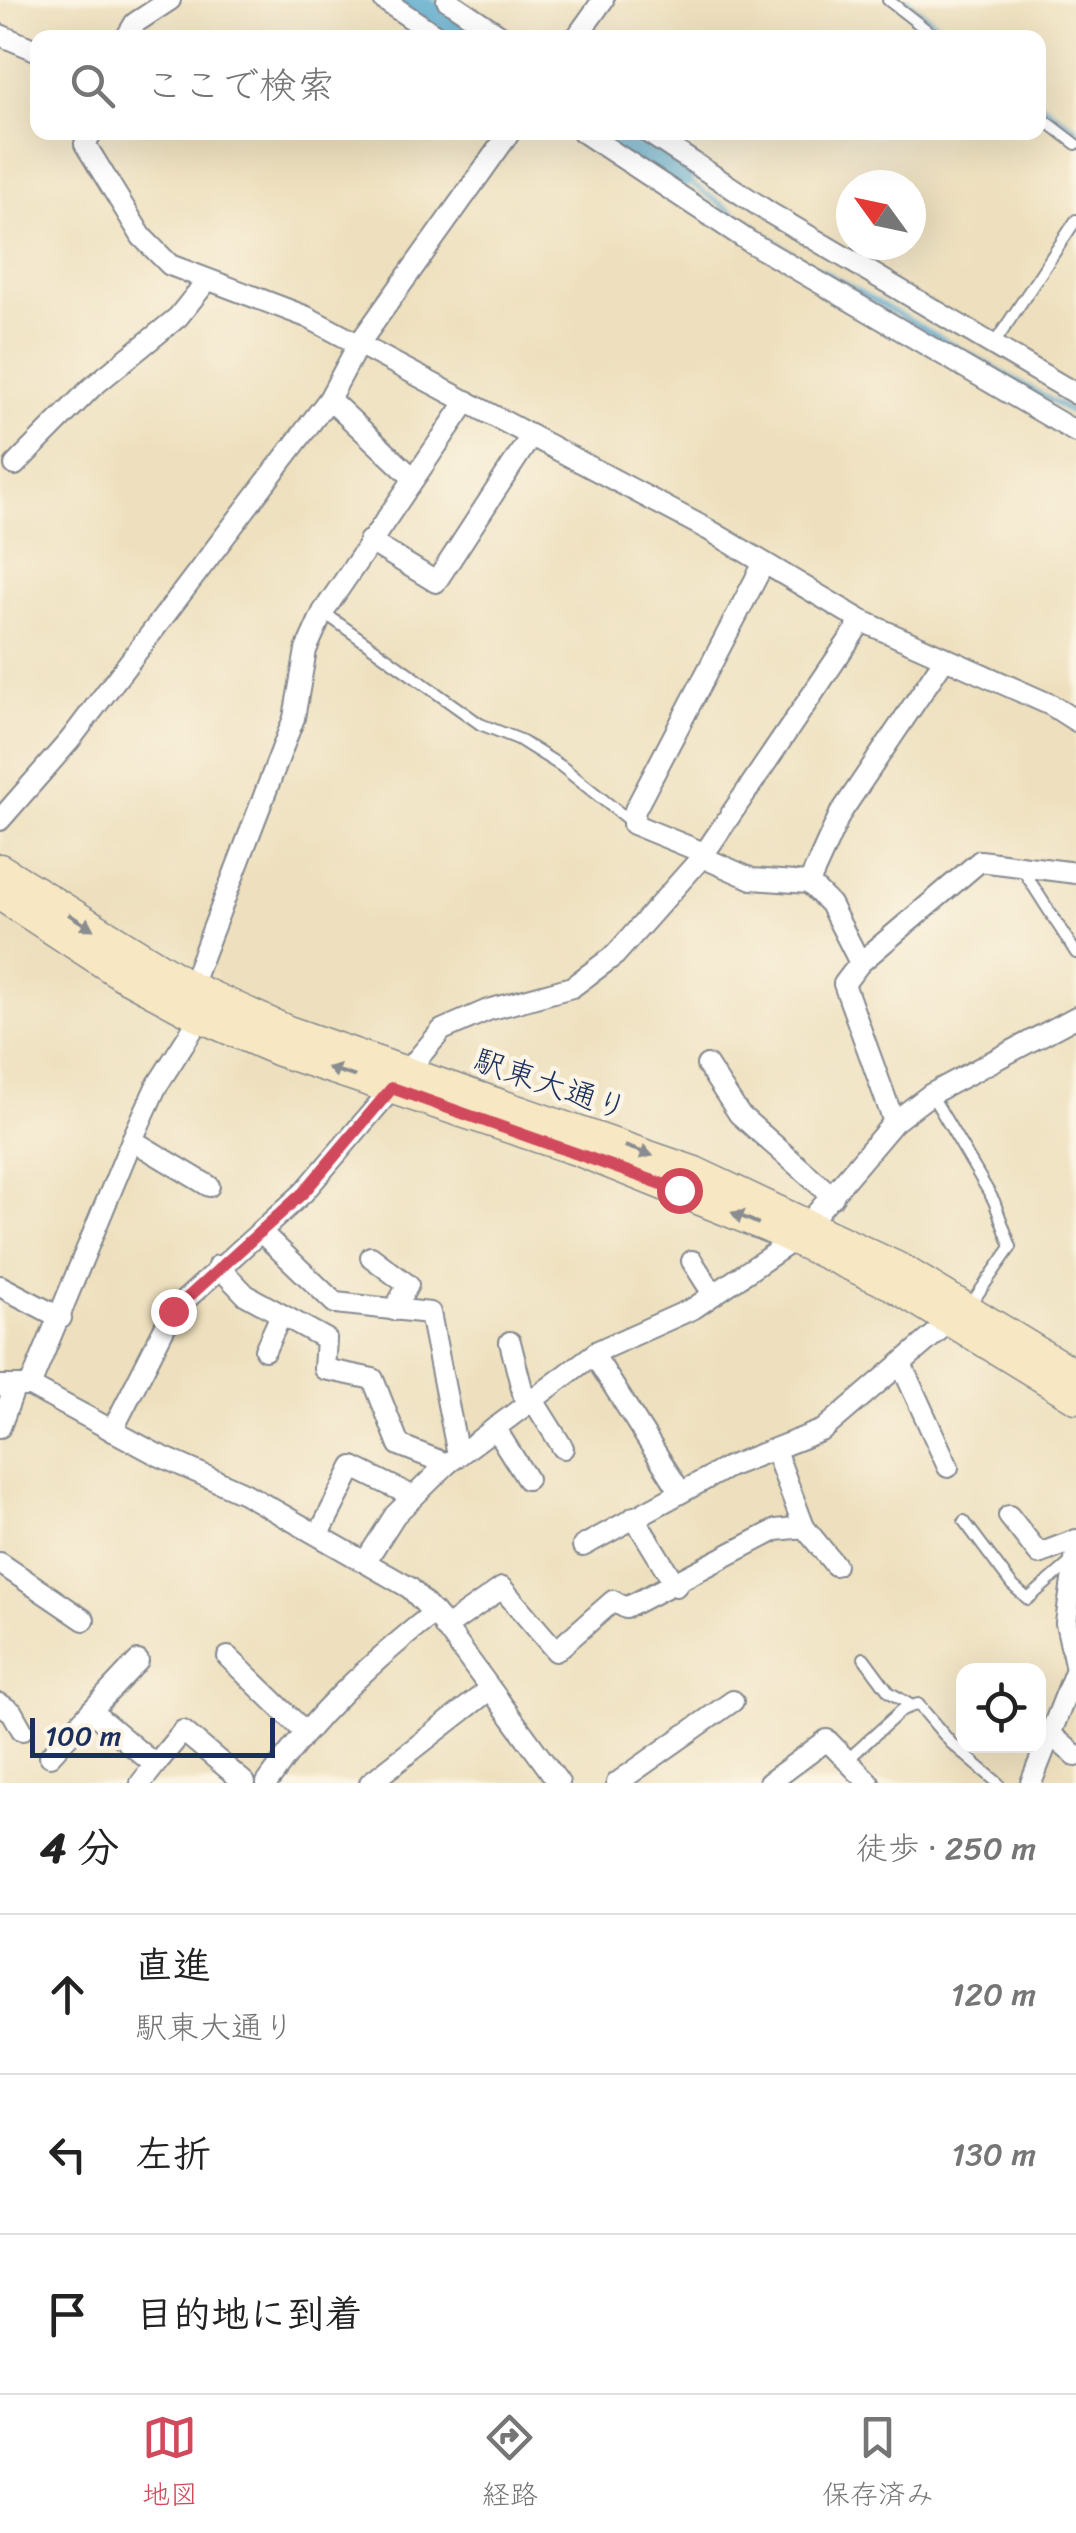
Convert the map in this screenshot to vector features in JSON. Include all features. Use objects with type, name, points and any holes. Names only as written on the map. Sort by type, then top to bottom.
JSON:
[{"type":"street","points":[[131,30],[135,23],[170,0]]},
{"type":"street","points":[[384,0],[428,30]]},
{"type":"street","points":[[447,0],[492,30]]},
{"type":"street","points":[[581,30],[602,0]]},
{"type":"street","points":[[0,35],[30,48]]},
{"type":"street","points":[[87,140],[84,144],[142,238],[170,265],[307,318],[764,563],[862,621],[1075,719]]},
{"type":"street","points":[[0,820],[70,740],[329,399],[358,345],[504,140]]},
{"type":"street","points":[[594,140],[750,242],[1076,432]]},
{"type":"street","points":[[660,140],[770,213],[1076,394]]},
{"type":"street","points":[[15,464],[91,388],[178,317],[206,282]]},
{"type":"street","points":[[974,375],[994,344]]},
{"type":"street","points":[[329,399],[412,477]]},
{"type":"street","points":[[191,986],[294,718],[306,650],[324,612],[369,541],[467,402]]},
{"type":"street","points":[[369,541],[436,582],[531,436]]},
{"type":"street","points":[[764,563],[634,810],[633,824],[752,879],[809,883],[830,904],[860,963]]},
{"type":"street","points":[[112,1430],[173,1311],[218,1266],[304,1192],[442,1030],[488,1010],[572,987],[615,955],[703,855],[862,621]]},
{"type":"street","points":[[809,883],[840,814],[944,658]]},
{"type":"street","points":[[894,1122],[844,984],[860,963],[980,861],[1076,873]]},
{"type":"street","name":"駅東大通り","points":[[0,868],[191,986],[399,1080],[596,1158],[801,1231],[892,1286],[1076,1374]]},
{"type":"street","name":"駅東大通り","points":[[0,896],[122,976],[200,1018],[279,1052],[399,1080]]},
{"type":"street","points":[[365,1562],[412,1496],[452,1460],[594,1354],[713,1294],[801,1231],[894,1122],[931,1094],[1076,1017]]},
{"type":"street","points":[[0,1427],[15,1387],[62,1318],[156,1087],[200,1018]]},
{"type":"street","points":[[707,1066],[739,1114],[832,1196]]},
{"type":"street","points":[[132,1140],[208,1186]]},
{"type":"street","points":[[260,1231],[335,1303],[430,1312],[452,1460]]},
{"type":"street","points":[[371,1257],[408,1285],[394,1310]]},
{"type":"street","points":[[692,1261],[713,1294]]},
{"type":"street","points":[[218,1266],[246,1295],[326,1339],[324,1369],[373,1380],[399,1445],[452,1460]]},
{"type":"street","points":[[0,1286],[62,1318]]},
{"type":"street","points":[[265,1350],[280,1314]]},
{"type":"street","points":[[584,1546],[680,1491],[823,1430],[958,1315]]},
{"type":"street","name":"駅東大通り","points":[[958,1315],[1076,1399]]},
{"type":"street","points":[[510,1342],[530,1402],[563,1448]]},
{"type":"street","points":[[594,1354],[680,1491]]},
{"type":"street","points":[[902,1366],[948,1467]]},
{"type":"street","points":[[15,1387],[244,1493],[410,1588],[440,1621],[559,1783]]},
{"type":"street","points":[[495,1428],[527,1479]]},
{"type":"street","points":[[775,1450],[804,1527],[834,1566]]},
{"type":"street","points":[[319,1534],[353,1466],[412,1496]]},
{"type":"street","points":[[1009,1516],[1039,1554],[1075,1551],[1066,1623],[1076,1669],[1031,1783]]},
{"type":"street","points":[[634,1517],[676,1586]]},
{"type":"street","points":[[267,1783],[306,1732],[372,1660],[502,1588],[556,1651],[614,1600],[626,1608],[676,1586],[776,1530],[804,1527]]},
{"type":"street","points":[[0,1563],[84,1620]]},
{"type":"street","points":[[228,1657],[306,1732]]},
{"type":"street","points":[[50,1756],[138,1661]]},
{"type":"street","points":[[370,1783],[489,1690]]},
{"type":"street","points":[[617,1783],[733,1701]]},
{"type":"street","points":[[0,1704],[12,1712],[22,1730]]},
{"type":"street","points":[[91,1711],[155,1765]]},
{"type":"street","points":[[141,1783],[183,1731],[246,1783]]},
{"type":"street","points":[[1050,1734],[1076,1756]]},
{"type":"street","points":[[779,1780],[827,1740],[869,1783]]},
{"type":"lane","points":[[888,0],[927,30]]},
{"type":"lane","points":[[1046,121],[1076,144]]},
{"type":"lane","points":[[994,344],[1076,220]]},
{"type":"lane","points":[[324,612],[480,724],[518,739],[561,766],[633,824]]},
{"type":"lane","points":[[1020,866],[1076,954]]},
{"type":"lane","points":[[931,1094],[994,1201],[1011,1247],[958,1315]]},
{"type":"lane","points":[[964,1521],[1012,1586],[1028,1599],[1075,1551]]},
{"type":"lane","points":[[864,1658],[889,1692],[912,1706]]},
{"type":"lane","points":[[846,1761],[918,1704],[951,1744],[998,1783]]},
{"type":"waterway","points":[[410,0],[453,30]]},
{"type":"waterway","points":[[906,0],[944,30]]},
{"type":"waterway","points":[[1046,108],[1076,129]]},
{"type":"waterway","points":[[624,140],[679,175]]},
{"type":"waterway","points":[[679,175],[797,257],[1076,415]]},
{"type":"route","points":[[173,1311],[218,1266],[304,1192],[392,1088],[679,1190]]}]
